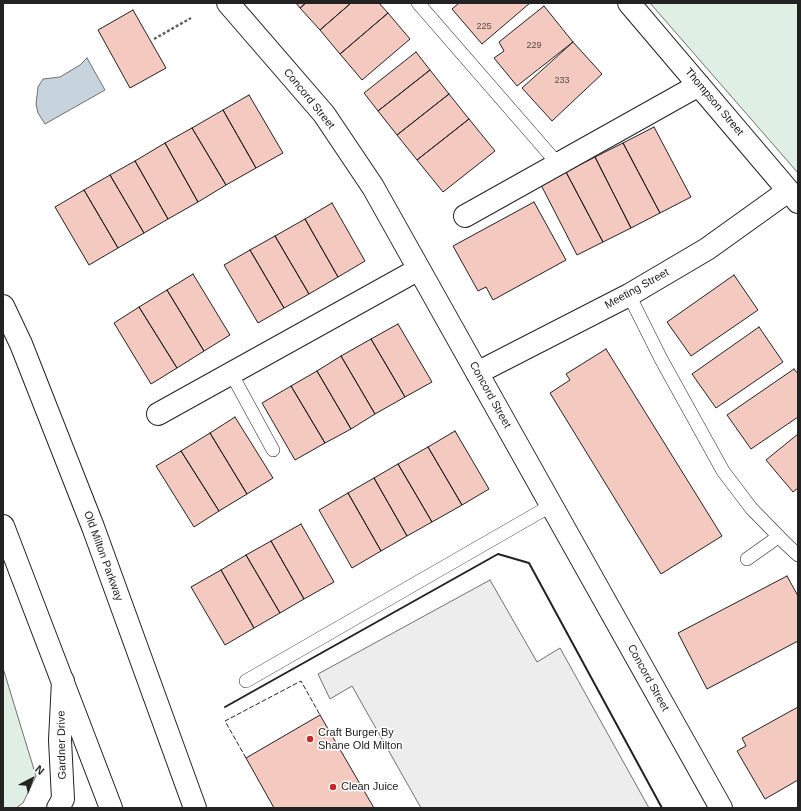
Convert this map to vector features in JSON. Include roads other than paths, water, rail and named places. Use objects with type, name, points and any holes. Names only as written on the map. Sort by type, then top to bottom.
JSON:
[{"type":"main road","name":"Concord Street","points":[[228,3],[324,114],[373,187],[721,808]]},
{"type":"main road","name":"Thompson Street","points":[[629,3],[793,196]]},
{"type":"main road","points":[[465,216],[699,85]]},
{"type":"main road","name":"Meeting Street","points":[[477,374],[629,295],[793,196]]},
{"type":"main road","points":[[158,414],[419,269]]},
{"type":"main road","name":"Old Milton Parkway","points":[[3,306],[21,344],[93,527],[195,808]]},
{"type":"main road","points":[[3,526],[111,808]]},
{"type":"main road","name":"Gardner Drive","points":[[58,808],[63,799],[60,740],[63,681]]},
{"type":"lane","points":[[418,3],[558,164]]},
{"type":"lane","points":[[629,295],[661,359],[723,471],[752,508],[778,537],[798,555]]},
{"type":"lane","points":[[231,373],[273,450]]},
{"type":"lane","points":[[246,681],[552,506]]},
{"type":"lane","points":[[747,559],[778,537]]},
{"type":"place","name":"Craft Burger By Shane Old Milton","points":[[310,739]]},
{"type":"place","name":"Clean Juice","points":[[333,787]]}]
